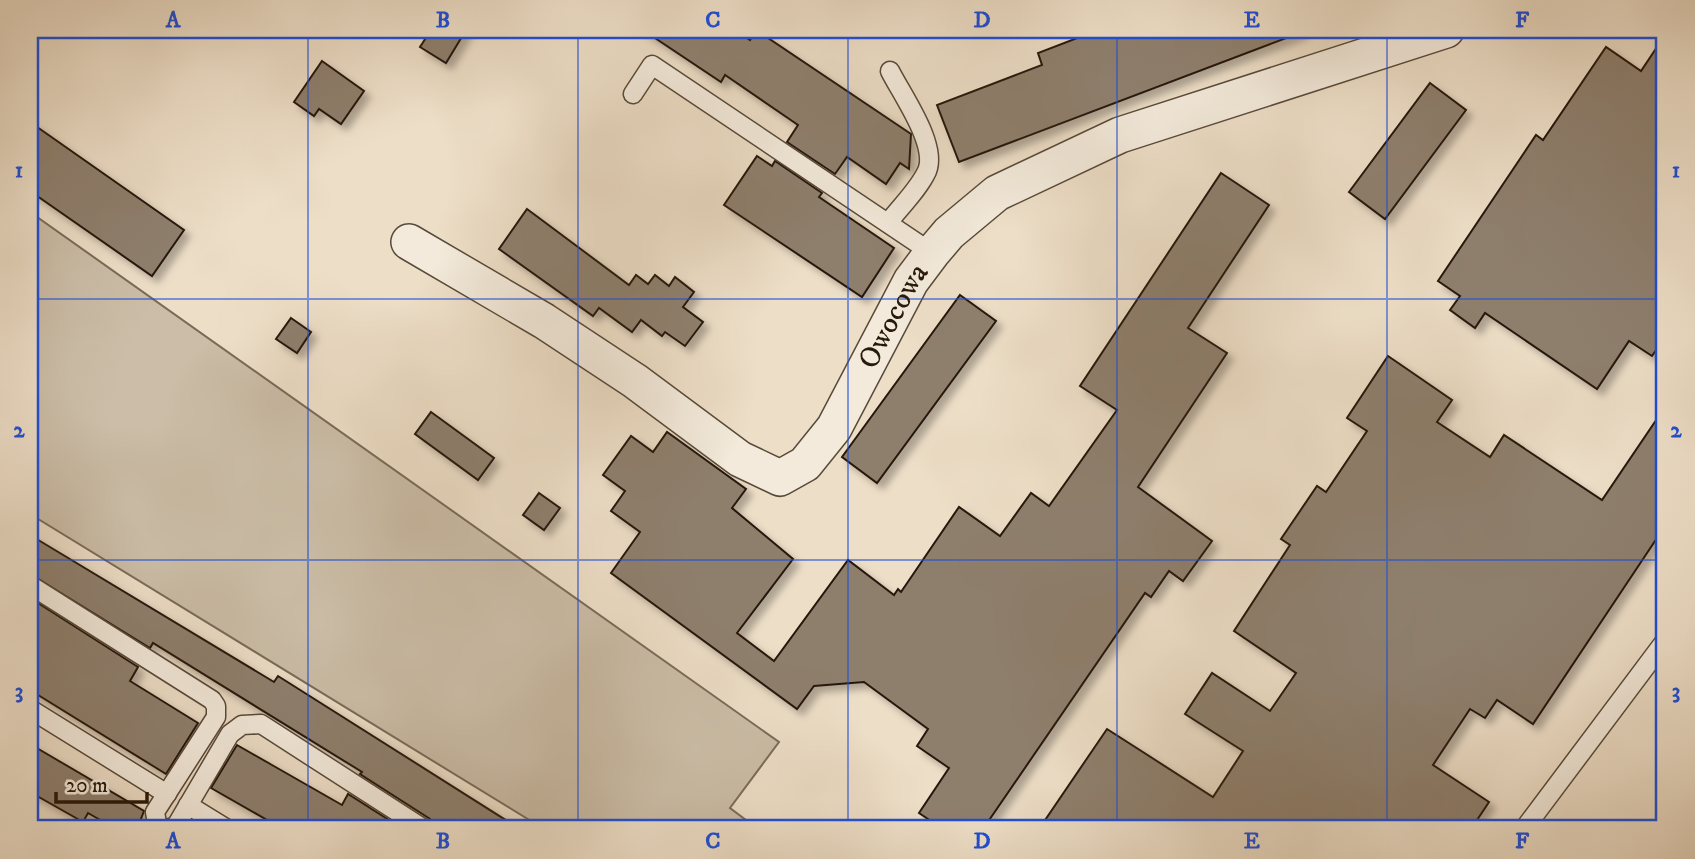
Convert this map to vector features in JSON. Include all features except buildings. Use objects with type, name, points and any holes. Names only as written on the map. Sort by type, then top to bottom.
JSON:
[{"type":"street","name":"Owocowa","points":[[409,242],[544,321],[624,373],[740,459],[780,478],[805,464],[834,428],[911,281],[932,253],[949,233],[997,193],[1121,135],[1446,30]]},
{"type":"lane","points":[[633,94],[652,65],[932,253]]},
{"type":"lane","points":[[888,223],[927,172],[930,157],[924,135],[890,71]]},
{"type":"lane","points":[[30,585],[212,700],[216,706],[216,717],[155,812],[158,829]]},
{"type":"lane","points":[[1524,829],[1665,641]]},
{"type":"lane","points":[[30,709],[167,794]]},
{"type":"lane","points":[[167,829],[176,826],[230,734],[242,725],[261,724],[424,829]]},
{"type":"lane","points":[[188,806],[227,829]]},
{"type":"shaded area","points":[[30,212],[779,742],[730,808],[758,829],[544,829],[30,514]]}]
